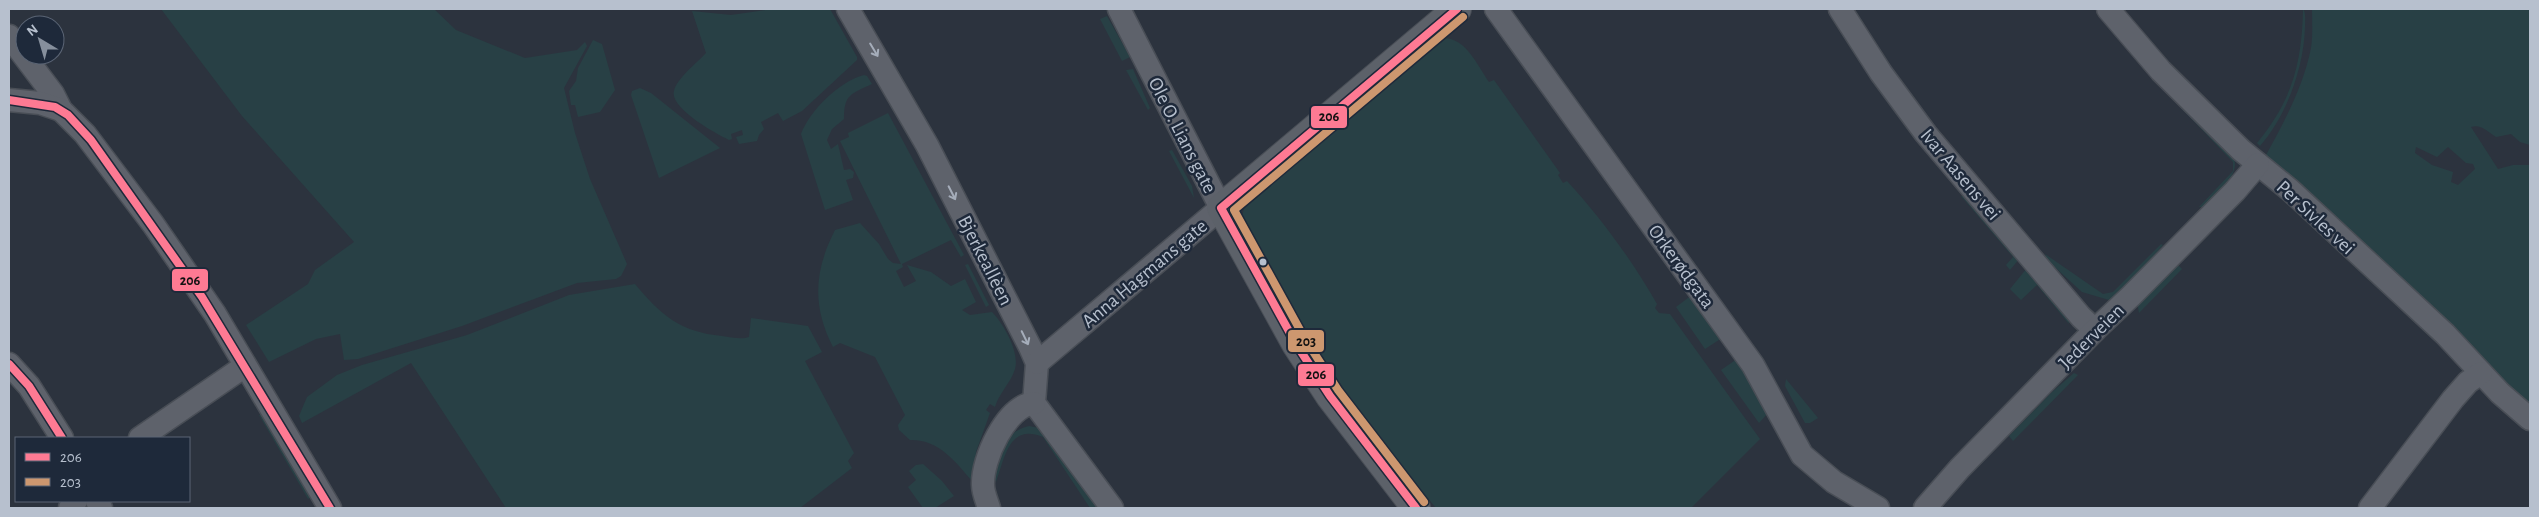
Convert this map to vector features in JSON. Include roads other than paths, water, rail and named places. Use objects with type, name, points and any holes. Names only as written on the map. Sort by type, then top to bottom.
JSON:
[{"type":"street","name":"Bjerkeallèen","points":[[848,9],[927,145],[1037,363]]},
{"type":"street","name":"Ole O. Lians gate","points":[[1119,9],[1221,208],[1268,296],[1301,352],[1330,396],[1416,508]]},
{"type":"street","name":"Anna Hagmans gate","points":[[1037,363],[1457,9]]},
{"type":"street","name":"Orkerødgata","points":[[1496,9],[1752,365],[1802,455],[1834,482],[1878,508]]},
{"type":"street","name":"Ivar Aasens vei","points":[[1840,9],[1882,73],[1926,134],[2081,317],[2095,330]]},
{"type":"street","name":"Per Sivles vei","points":[[2108,9],[2161,71],[2258,164],[2290,190],[2445,334],[2530,419]]},
{"type":"street","points":[[9,36],[53,94],[61,110],[85,134],[153,224],[215,314],[330,508]]},
{"type":"street","points":[[9,100],[40,103],[61,110]]},
{"type":"street","name":"Jederveien","points":[[1925,508],[1960,468],[2235,191],[2258,164]]},
{"type":"street","points":[[1037,363],[1034,403],[1112,508]]},
{"type":"street","points":[[9,364],[29,386],[61,437]]},
{"type":"street","points":[[141,437],[245,366]]},
{"type":"street","points":[[2370,508],[2453,399],[2468,382],[2482,373]]},
{"type":"street","points":[[989,508],[983,485],[989,456],[1009,417],[1019,408],[1034,403]]}]
